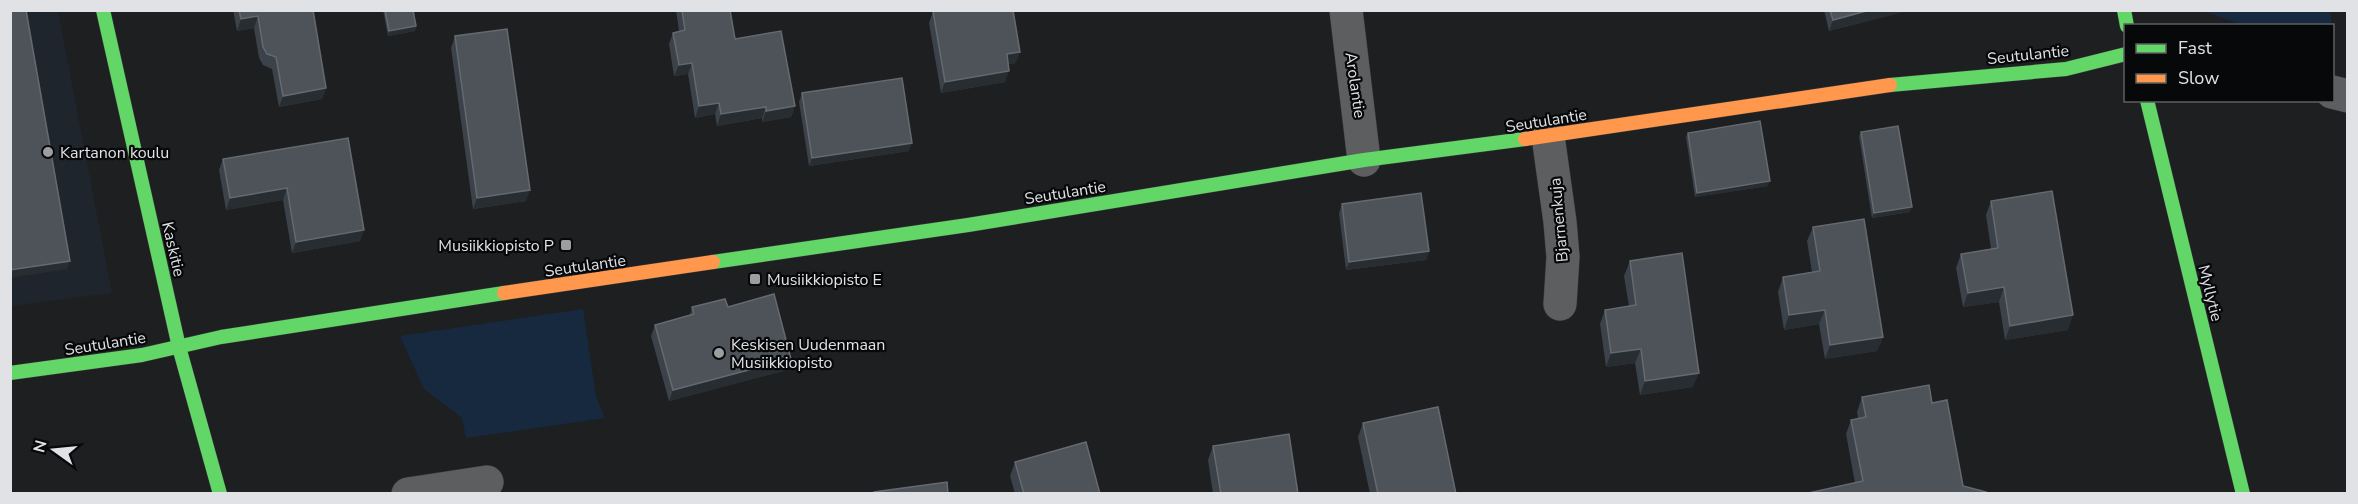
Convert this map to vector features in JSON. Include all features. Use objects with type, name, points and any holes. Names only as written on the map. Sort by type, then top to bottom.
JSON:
[{"type":"street","name":"Kaskitie","points":[[103,10],[179,346],[220,494]]},
{"type":"street","name":"Arolantie","points":[[1346,10],[1364,160]]},
{"type":"street","name":"Seutulantie","points":[[10,373],[142,355],[221,337],[398,309],[968,225],[1364,160],[1548,136],[1910,82],[2066,69],[2124,54]]},
{"type":"street","name":"Myllytie","points":[[2147,102],[2243,494]]},
{"type":"street","name":"Bjarnenkuja","points":[[1548,136],[1563,257],[1560,304]]},
{"type":"street","points":[[408,494],[487,482]]},
{"type":"shaded area","name":"Kartanon koulu","points":[[10,11],[58,11],[112,293],[11,306]]},
{"type":"shaded area","points":[[2203,11],[2330,11],[2332,24],[2240,24]]},
{"type":"shaded area","points":[[583,309],[596,397],[605,418],[466,438],[462,418],[424,389],[400,336]]},
{"type":"building","points":[[10,10],[26,10],[70,261],[10,270]]},
{"type":"building","points":[[239,10],[313,10],[326,88],[283,96],[276,57],[267,54],[263,47],[258,16],[241,19]]},
{"type":"building","points":[[385,10],[413,10],[416,26],[389,31]]},
{"type":"building","points":[[682,10],[730,10],[735,39],[781,31],[795,106],[766,111],[766,107],[721,114],[719,103],[699,106],[692,63],[679,65],[673,33],[685,30]]},
{"type":"building","points":[[1013,10],[1020,52],[1007,54],[1009,71],[945,82],[933,11]]},
{"type":"building","points":[[1830,10],[1870,10],[1833,20]]},
{"type":"building","points":[[507,29],[530,190],[477,198],[455,36]]},
{"type":"building","points":[[902,78],[912,143],[812,158],[802,93]]},
{"type":"building","points":[[1760,121],[1770,181],[1697,193],[1688,133]]},
{"type":"building","points":[[1898,126],[1912,207],[1874,213],[1861,132]]},
{"type":"building","points":[[348,138],[364,230],[296,242],[287,188],[230,198],[223,159]]},
{"type":"building","points":[[2052,191],[2073,315],[2010,326],[2004,287],[1968,293],[1961,254],[1998,248],[1991,201]]},
{"type":"building","points":[[1421,193],[1429,251],[1349,262],[1342,204]]},
{"type":"building","points":[[1864,219],[1883,337],[1830,345],[1825,310],[1789,315],[1783,277],[1820,271],[1813,227]]},
{"type":"building","points":[[1682,253],[1699,373],[1645,381],[1641,349],[1611,353],[1605,310],[1636,305],[1630,261]]},
{"type":"building","name":"Keskisen Uudenmaan Musiikkiopisto","points":[[774,294],[791,359],[673,390],[655,325],[694,314],[692,307],[725,299],[728,307]]},
{"type":"building","points":[[1929,385],[1932,403],[1947,400],[1963,486],[1986,492],[1985,494],[1804,494],[1863,481],[1851,420],[1866,417],[1862,397]]},
{"type":"building","points":[[1438,407],[1456,494],[1378,494],[1363,423]]},
{"type":"building","points":[[1289,434],[1298,494],[1221,494],[1213,446]]},
{"type":"building","points":[[1086,442],[1100,494],[1024,494],[1015,462]]},
{"type":"building","points":[[947,482],[948,494],[874,494],[874,492]]},
{"type":"traffic: fast","points":[[103,10],[179,347],[220,494]]},
{"type":"traffic: fast","points":[[2124,10],[2127,24]]},
{"type":"traffic: fast","points":[[1890,85],[2066,69],[2124,54]]},
{"type":"traffic: fast","points":[[2147,102],[2243,494]]},
{"type":"traffic: fast","points":[[713,262],[968,225],[1364,160],[1525,139]]},
{"type":"traffic: fast","points":[[10,373],[142,355],[221,337],[504,293]]},
{"type":"traffic: slow","points":[[1525,139],[1890,85]]},
{"type":"traffic: slow","points":[[504,293],[713,262]]},
{"type":"place","name":"Kartanon koulu","points":[[48,152]]},
{"type":"place","name":"Musiikkiopisto P","points":[[566,245]]},
{"type":"place","name":"Musiikkiopisto E","points":[[755,279]]},
{"type":"place","name":"Keskisen Uudenmaan Musiikkiopisto","points":[[719,353]]}]
